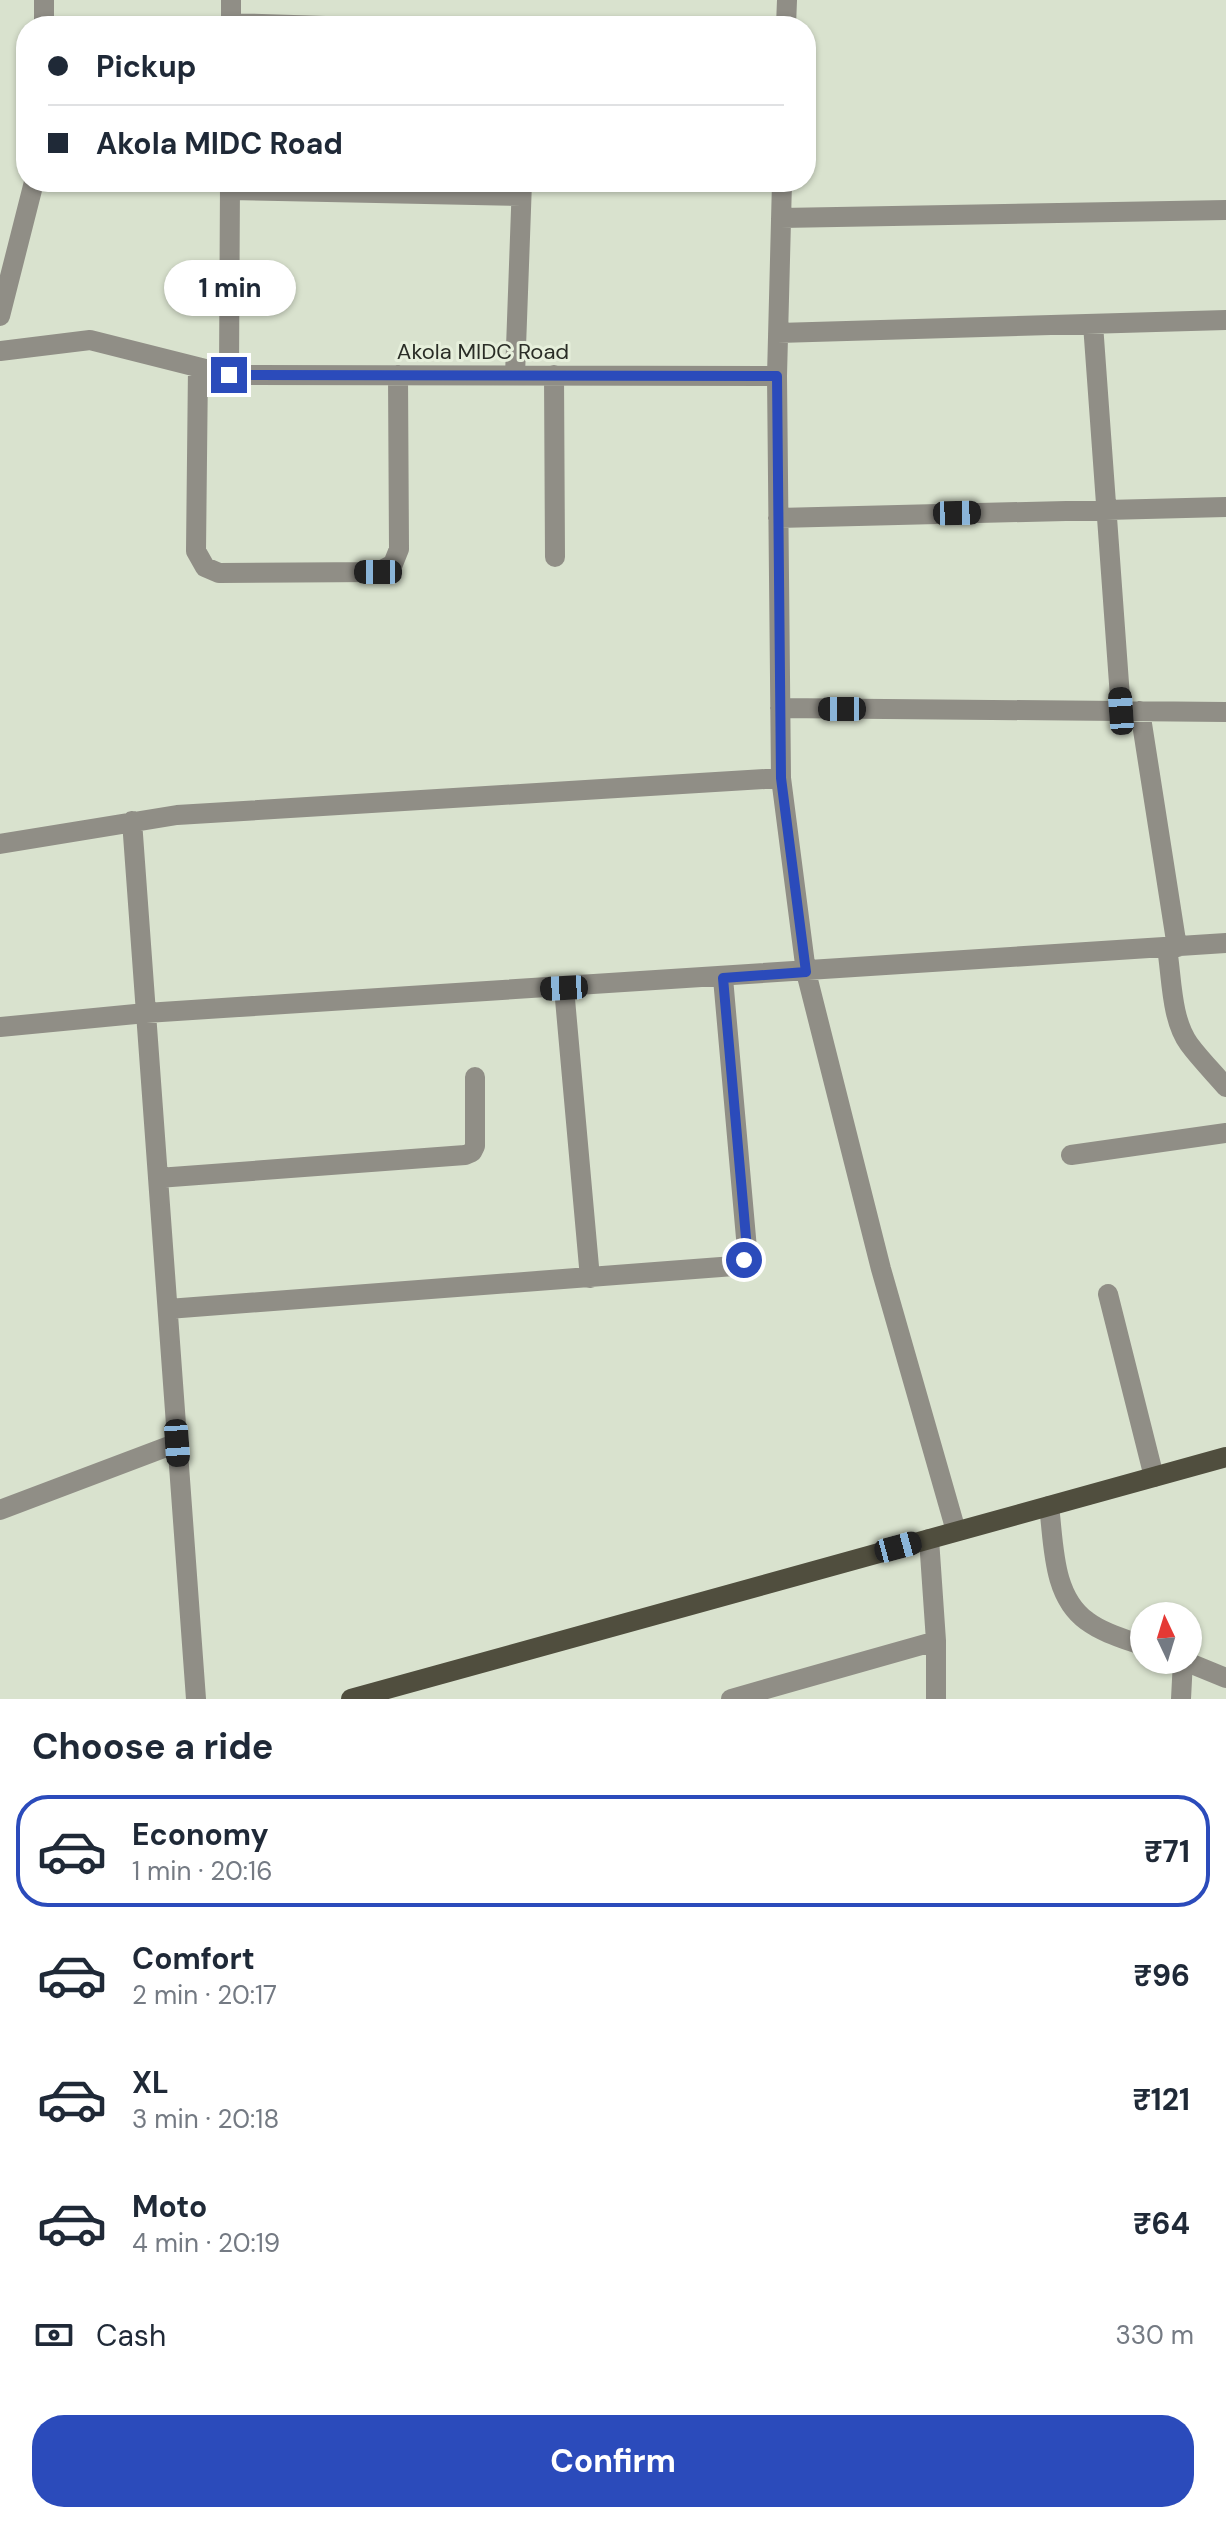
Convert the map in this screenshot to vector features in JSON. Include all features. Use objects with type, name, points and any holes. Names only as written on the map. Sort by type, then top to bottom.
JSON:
[{"type":"main road","points":[[351,1699],[1226,1457]]},
{"type":"street","points":[[0,316],[31,192]]},
{"type":"street","points":[[229,375],[230,192]]},
{"type":"street","points":[[515,375],[522,192]]},
{"type":"street","points":[[782,192],[777,376],[781,778],[806,972],[881,1269],[956,1531]]},
{"type":"street","points":[[781,218],[1226,210]]},
{"type":"street","points":[[778,333],[1226,320]]},
{"type":"street","points":[[1093,324],[1106,510],[1130,711],[1172,948],[1177,1016],[1189,1044],[1226,1087]]},
{"type":"street","name":"Akola MIDC Road","points":[[0,351],[90,340],[229,375],[777,376]]},
{"type":"street","points":[[198,367],[196,551],[205,567],[219,573],[378,572],[393,564],[399,549],[398,375]]},
{"type":"street","points":[[554,375],[555,557]]},
{"type":"street","points":[[778,518],[1226,507]]},
{"type":"street","points":[[780,708],[1226,712]]},
{"type":"street","points":[[0,844],[177,815],[781,778]]},
{"type":"street","points":[[132,821],[196,1699]]},
{"type":"street","points":[[0,1027],[146,1013],[1226,943]]},
{"type":"street","points":[[168,1309],[734,1266],[744,1260],[747,1249],[723,978]]},
{"type":"street","points":[[564,988],[590,1278]]},
{"type":"street","points":[[158,1178],[465,1155],[472,1152],[475,1146],[475,1077]]},
{"type":"street","points":[[1071,1155],[1226,1133]]},
{"type":"street","points":[[1108,1294],[1154,1477]]},
{"type":"street","points":[[0,1510],[177,1443]]},
{"type":"street","points":[[1049,1506],[1060,1582],[1065,1596],[1087,1621],[1130,1641]]},
{"type":"street","points":[[929,1539],[936,1641],[936,1699]]},
{"type":"street","points":[[731,1699],[936,1641]]},
{"type":"street","points":[[1202,1668],[1226,1678]]},
{"type":"street","points":[[1181,1699],[1182,1674]]},
{"type":"route","points":[[229,375],[777,376],[781,778],[806,972],[723,978],[747,1249],[744,1260]]}]
